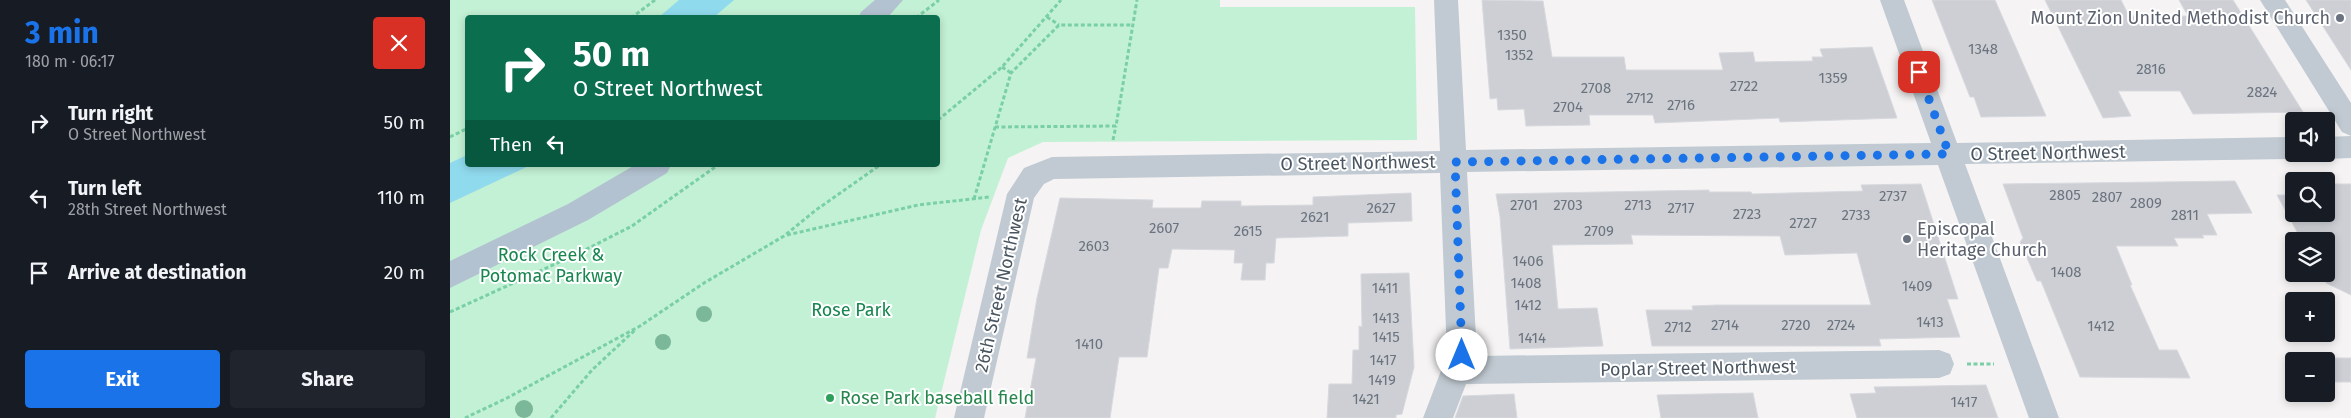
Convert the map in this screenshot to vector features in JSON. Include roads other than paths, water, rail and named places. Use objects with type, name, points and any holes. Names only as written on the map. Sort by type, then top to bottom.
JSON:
[{"type":"main road","points":[[874,15],[891,0]]},
{"type":"main road","points":[[450,275],[578,212],[655,167]]},
{"type":"street","points":[[1438,418],[1458,370],[1462,355],[1455,162],[1446,0]]},
{"type":"street","points":[[1892,0],[2044,418]]},
{"type":"street","points":[[2272,0],[2351,125]]},
{"type":"street","name":"O Street Northwest","points":[[1052,168],[2285,148]]},
{"type":"street","points":[[2335,148],[2351,148]]},
{"type":"street","name":"26th Street Northwest","points":[[969,418],[1021,194],[1034,176],[1052,168]]},
{"type":"street","name":"Poplar Street Northwest","points":[[1458,370],[1939,364]]},
{"type":"water","points":[[679,0],[734,0],[716,15],[661,15]]},
{"type":"water","points":[[465,156],[465,167],[527,167],[450,203],[450,163]]},
{"type":"place","name":"Mount Zion United Methodist Church","points":[[2340,18]]},
{"type":"place","name":"Episcopal Heritage Church","points":[[1907,239]]},
{"type":"place","name":"Rose Park baseball field","points":[[830,398]]},
{"type":"park label","name":"Rock Creek & Potomac Parkway","points":[[551,265]]},
{"type":"park label","name":"Rose Park","points":[[851,310]]}]
